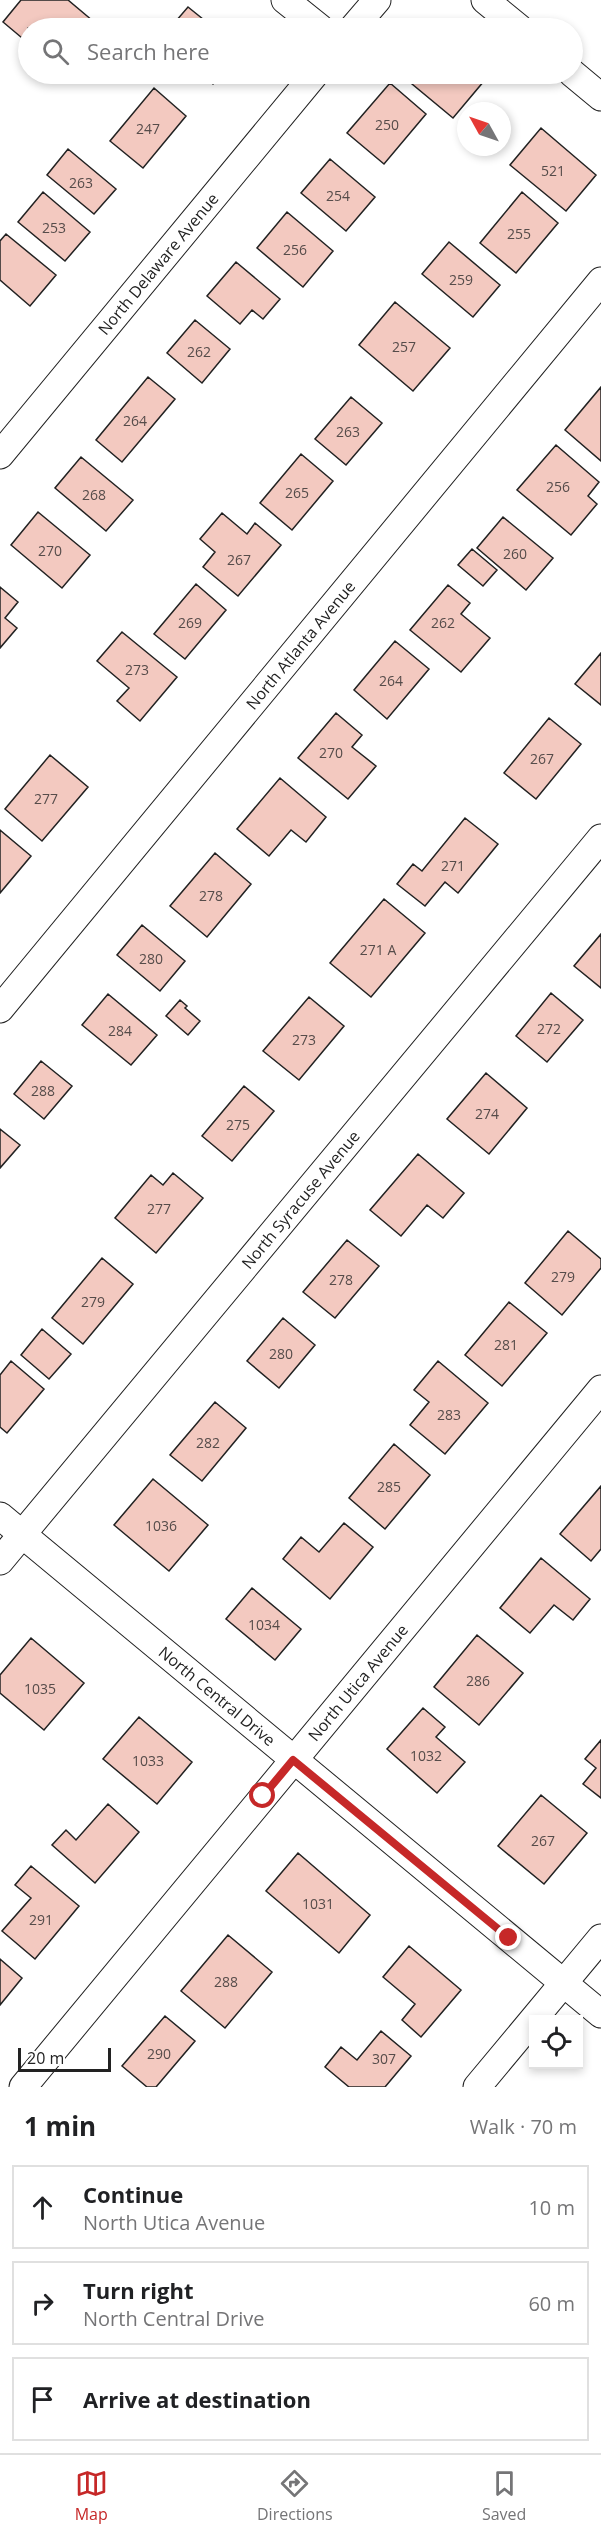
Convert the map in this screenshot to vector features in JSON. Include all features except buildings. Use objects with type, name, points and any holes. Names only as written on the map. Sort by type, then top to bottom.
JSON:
[{"type":"street","points":[[285,0],[308,18]]},
{"type":"street","points":[[362,18],[377,0]]},
{"type":"street","points":[[485,0],[507,18]]},
{"type":"street","points":[[583,82],[601,97]]},
{"type":"street","name":"North Delaware Avenue","points":[[0,455],[307,84]]},
{"type":"street","name":"North Atlanta Avenue","points":[[0,1009],[601,281]]},
{"type":"street","name":"North Syracuse Avenue","points":[[0,1561],[601,838]]},
{"type":"street","name":"North Utica Avenue","points":[[23,2087],[601,1389]]},
{"type":"street","name":"North Central Drive","points":[[0,1516],[601,2014]]},
{"type":"street","points":[[477,2087],[601,1938]]},
{"type":"route","points":[[263,1796],[293,1760],[509,1938]]}]
